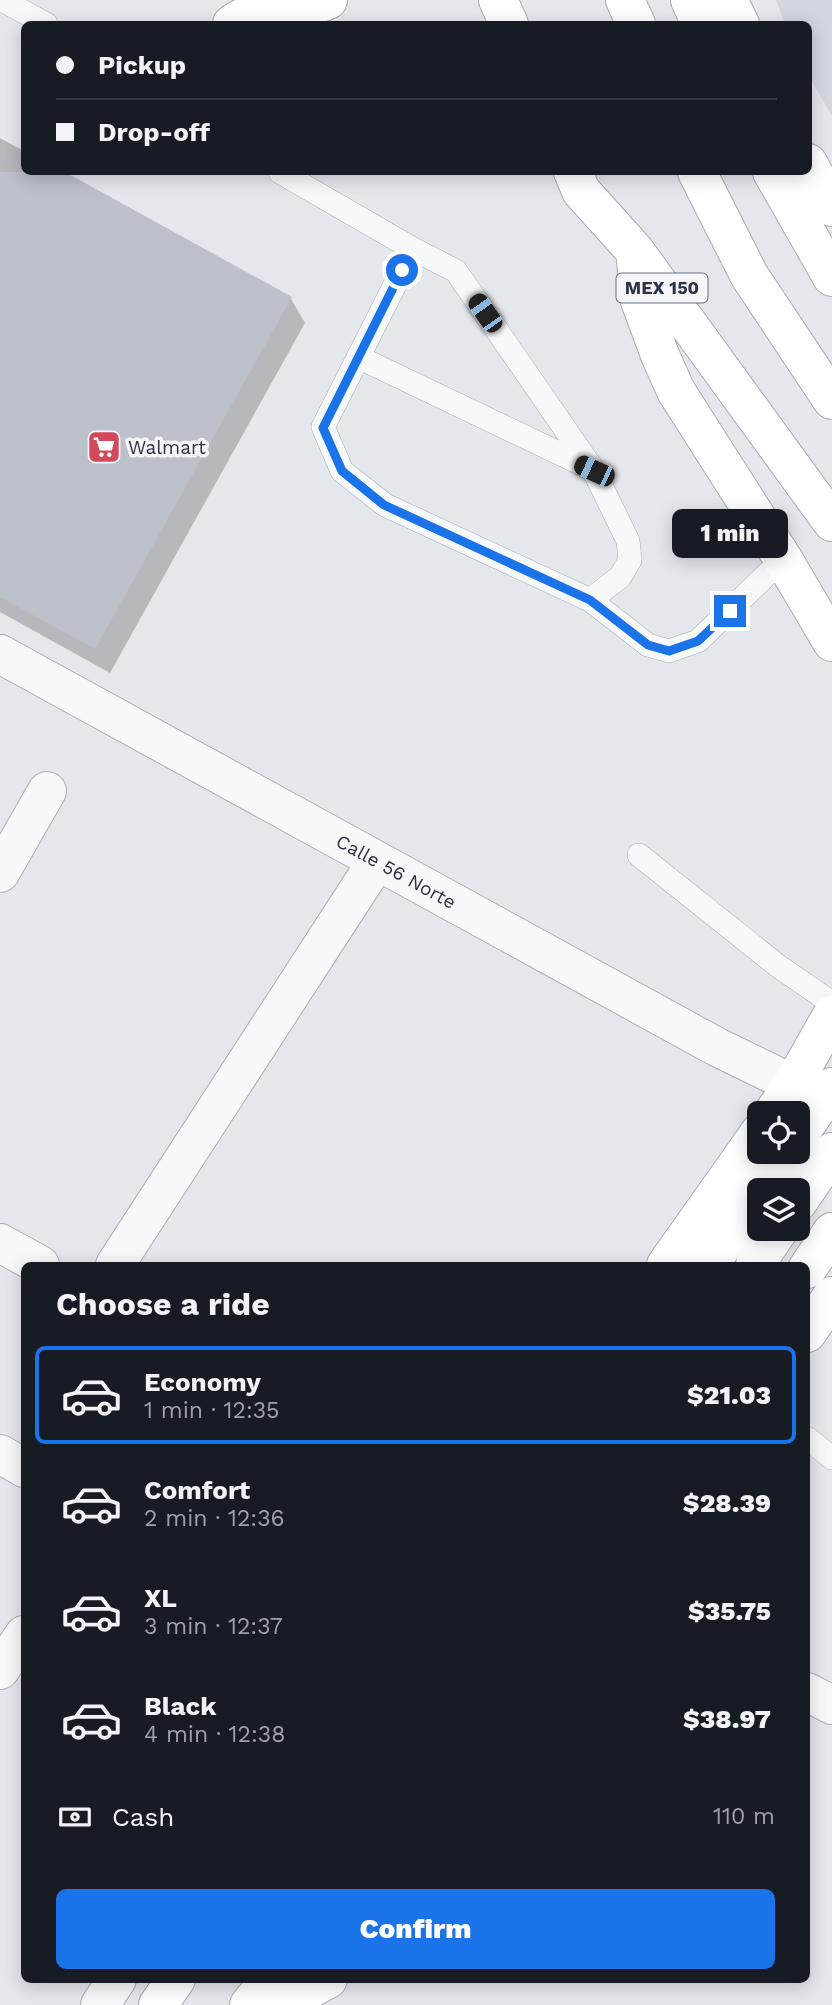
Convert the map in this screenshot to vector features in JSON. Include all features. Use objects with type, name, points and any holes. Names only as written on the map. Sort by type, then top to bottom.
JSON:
[{"type":"main road","points":[[236,21],[243,15],[313,7],[328,0]]},
{"type":"main road","points":[[498,0],[508,21]]},
{"type":"main road","points":[[625,0],[635,21]]},
{"type":"main road","points":[[690,0],[700,21]]},
{"type":"main road","points":[[728,0],[738,21]]},
{"type":"main road","points":[[812,170],[832,207]]},
{"type":"main road","points":[[699,175],[749,275],[832,400]]},
{"type":"main road","points":[[774,175],[832,277]]},
{"type":"main road","name":"MEX 150","points":[[571,178],[635,251],[832,522]]},
{"type":"main road","points":[[635,251],[640,301],[676,391],[783,559],[832,642]]},
{"type":"main road","points":[[783,1098],[830,1016]]},
{"type":"main road","points":[[810,1119],[832,1087]]},
{"type":"main road","points":[[668,1262],[747,1150]]},
{"type":"main road","points":[[810,1184],[832,1152]]},
{"type":"main road","points":[[711,1262],[747,1210]]},
{"type":"main road","points":[[810,1265],[832,1232]]},
{"type":"main road","points":[[757,1262],[771,1241]]},
{"type":"main road","points":[[810,1329],[832,1296]]},
{"type":"main road","points":[[158,2005],[173,1983]]},
{"type":"main road","points":[[249,2005],[268,1983]]},
{"type":"street","name":"Calle 56 Norte","points":[[0,654],[718,1047],[783,1098]]},
{"type":"street","points":[[0,873],[47,791]]},
{"type":"street","points":[[117,1262],[377,860]]},
{"type":"street","points":[[0,1243],[35,1262]]},
{"type":"street","points":[[0,1454],[21,1466]]},
{"type":"street","points":[[0,1670],[21,1639]]},
{"type":"street","points":[[810,1694],[832,1705]]},
{"type":"street","points":[[100,2005],[114,1983]]},
{"type":"lane","points":[[2,0],[40,21]]},
{"type":"lane","points":[[285,175],[456,271],[594,471],[628,541],[630,560],[620,577],[590,600]]},
{"type":"lane","points":[[413,249],[323,428],[342,471],[384,505],[590,600],[648,645],[669,651],[698,641],[783,559]]},
{"type":"lane","points":[[358,357],[594,471]]},
{"type":"lane","points":[[639,855],[778,966],[830,1016]]},
{"type":"shaded area","points":[[776,0],[832,0],[832,116],[812,81],[812,21],[784,21]]},
{"type":"building","name":"Walmart","points":[[0,172],[21,172],[21,175],[70,175],[292,297],[95,649],[0,597]]},
{"type":"place","name":"Walmart","points":[[104,447]]},
{"type":"route","points":[[402,270],[323,428],[342,471],[384,505],[590,600],[648,645],[669,651],[698,641],[730,611]]}]
